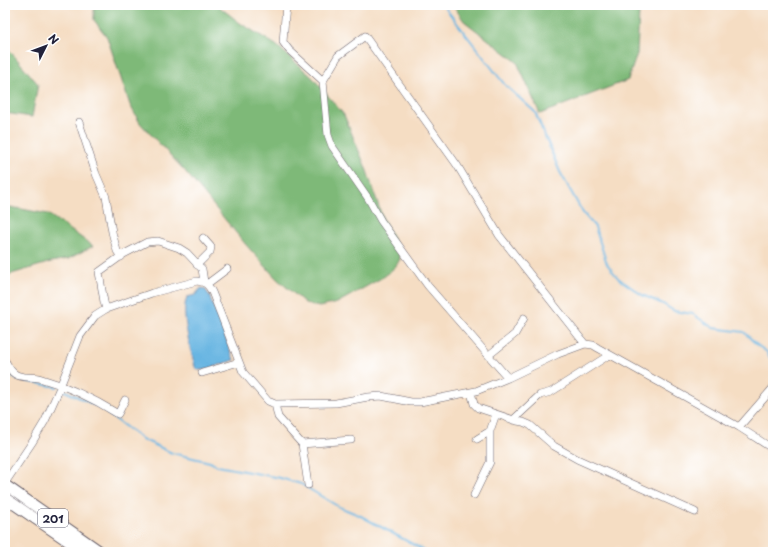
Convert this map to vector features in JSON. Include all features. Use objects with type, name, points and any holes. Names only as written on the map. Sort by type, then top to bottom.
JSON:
[{"type":"highway","name":"201","points":[[5,484],[101,552]]},
{"type":"highway","name":"201","points":[[5,498],[84,552]]},
{"type":"street","points":[[286,5],[284,42],[290,50],[323,81]]},
{"type":"street","points":[[508,378],[428,286],[381,221],[368,198],[332,146],[328,134],[323,81],[338,56],[365,36],[457,166],[499,235],[586,344]]},
{"type":"street","points":[[79,122],[96,174],[106,197],[112,232],[117,250],[121,257]]},
{"type":"street","points":[[197,264],[210,252],[211,247],[203,238]]},
{"type":"street","points":[[106,309],[99,272],[147,242],[158,241],[179,248],[187,253],[202,269],[205,283],[212,292],[243,372],[262,395],[268,401],[275,404],[336,403],[368,396],[381,396],[411,402],[420,402],[471,392],[508,378],[558,354],[586,344],[593,345],[739,427],[773,449]]},
{"type":"street","points":[[5,484],[41,427],[61,386],[80,336],[95,316],[106,309],[152,293],[197,281],[205,283],[227,268]]},
{"type":"street","points":[[489,355],[515,334],[524,318]]},
{"type":"street","points":[[513,420],[540,394],[551,392],[608,354]]},
{"type":"street","points":[[5,361],[15,374],[23,377],[37,378],[61,386],[97,401],[118,414],[125,400]]},
{"type":"street","points":[[202,373],[239,362]]},
{"type":"street","points":[[739,427],[773,388]]},
{"type":"street","points":[[471,392],[472,399],[478,408],[530,425],[554,446],[577,459],[695,512]]},
{"type":"street","points":[[275,404],[278,417],[302,444],[308,485]]},
{"type":"street","points":[[474,495],[490,462],[490,431],[496,414]]},
{"type":"street","points":[[477,439],[490,431]]},
{"type":"street","points":[[302,444],[351,440]]},
{"type":"green space","points":[[98,5],[217,5],[240,23],[276,45],[313,78],[344,115],[366,168],[383,219],[399,249],[400,259],[396,266],[385,276],[337,303],[319,307],[305,303],[277,279],[247,246],[185,171],[140,123],[130,105],[107,37],[94,20],[94,9]]},
{"type":"green space","points":[[453,5],[636,5],[639,12],[637,54],[628,80],[540,114],[517,62],[464,21]]},
{"type":"green space","points":[[5,45],[38,84],[32,117],[5,113]]},
{"type":"green space","points":[[5,206],[48,214],[93,246],[68,259],[51,262],[5,276]]},
{"type":"water","points":[[201,288],[205,289],[209,295],[234,360],[205,370],[198,370],[195,367],[185,322],[185,304],[187,297],[195,295]]},
{"type":"waterway","points":[[443,5],[505,85],[535,112],[560,172],[583,213],[595,227],[607,264],[618,278],[642,295],[663,304],[674,311],[693,314],[713,328],[744,332],[757,345],[767,352],[773,363]]},
{"type":"waterway","points":[[5,370],[9,375],[16,379],[57,387]]},
{"type":"waterway","points":[[61,389],[99,407],[142,439],[172,453],[210,462],[218,466],[280,478],[301,484],[339,507],[359,515],[427,552]]}]
